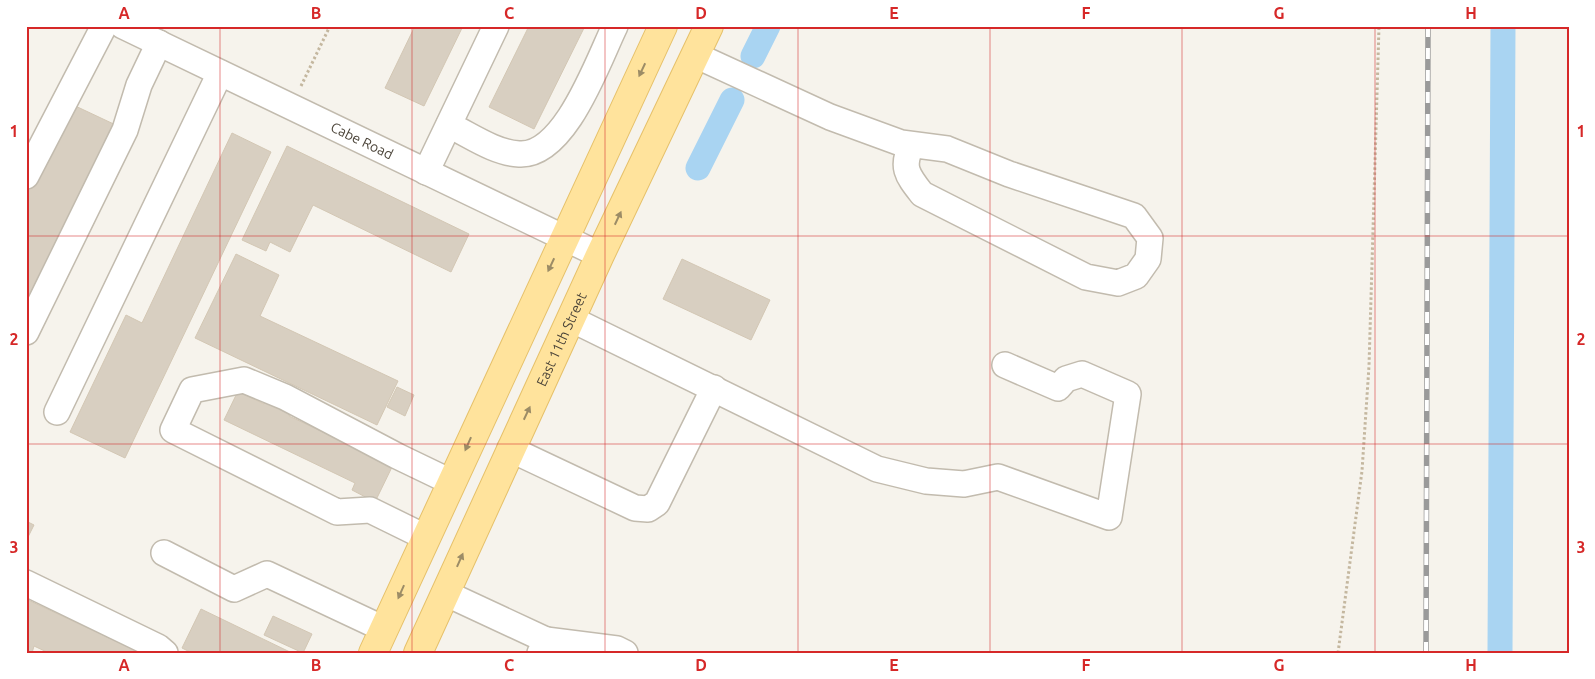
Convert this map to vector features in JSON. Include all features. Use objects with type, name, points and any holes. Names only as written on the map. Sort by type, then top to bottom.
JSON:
[{"type":"main road","points":[[379,641],[425,537],[663,26]]},
{"type":"main road","name":"East 11th Street","points":[[418,653],[600,255],[709,26]]},
{"type":"street","points":[[26,176],[104,26]]},
{"type":"street","name":"Cabe Road","points":[[123,26],[600,255]]},
{"type":"street","points":[[426,172],[496,26]]},
{"type":"street","points":[[449,125],[506,152],[521,154],[539,149],[554,139],[567,124],[616,26]]},
{"type":"street","points":[[26,332],[125,130],[138,85],[159,43]]},
{"type":"street","points":[[695,55],[830,117],[901,144],[912,145],[947,149],[1009,174],[1134,216],[1150,238],[1148,259],[1136,276],[1118,283],[1086,276],[922,194],[910,178],[905,164],[912,145]]},
{"type":"street","points":[[57,412],[220,72]]},
{"type":"street","points":[[571,319],[877,469],[926,482],[964,484],[998,477],[1109,518],[1128,394],[1082,374],[1066,379],[1058,388],[1006,365]]},
{"type":"street","points":[[425,537],[370,510],[337,512],[173,430],[192,390],[244,380],[285,397],[451,482]]},
{"type":"street","points":[[510,449],[635,508],[648,509],[657,503],[714,388]]},
{"type":"street","points":[[164,553],[234,589],[267,574],[379,641]]},
{"type":"street","points":[[26,583],[158,647],[165,653]]},
{"type":"street","points":[[445,593],[543,646],[617,649],[625,653]]},
{"type":"path","points":[[291,107],[330,26]]},
{"type":"path","points":[[1338,653],[1362,472],[1369,357],[1379,26]]},
{"type":"building","points":[[415,26],[463,26],[424,106],[385,88]]},
{"type":"building","points":[[529,26],[585,26],[534,129],[489,107]]},
{"type":"building","points":[[69,103],[120,127],[26,322],[26,193]]},
{"type":"building","points":[[232,133],[271,152],[125,458],[70,432],[126,315],[142,323]]},
{"type":"building","points":[[287,146],[469,234],[451,272],[313,205],[290,252],[270,242],[266,251],[242,240]]},
{"type":"building","points":[[236,254],[279,275],[260,316],[398,381],[377,425],[195,338]]},
{"type":"building","points":[[682,259],[770,300],[751,340],[663,299]]},
{"type":"building","points":[[397,387],[414,395],[405,416],[387,407]]},
{"type":"building","points":[[238,391],[264,404],[269,394],[294,406],[289,416],[393,465],[375,502],[352,490],[355,483],[224,420]]},
{"type":"building","points":[[26,521],[34,525],[26,541]]},
{"type":"building","points":[[26,599],[141,653],[49,653],[34,646],[32,653],[26,653]]},
{"type":"building","points":[[201,609],[292,653],[192,653],[182,648]]},
{"type":"building","points":[[273,616],[312,634],[303,653],[264,635]]},
{"type":"waterway","points":[[753,56],[768,26]]},
{"type":"waterway","points":[[1500,653],[1503,26]]},
{"type":"waterway","points":[[698,168],[732,100]]},
{"type":"railway","points":[[1426,653],[1428,26]]}]
